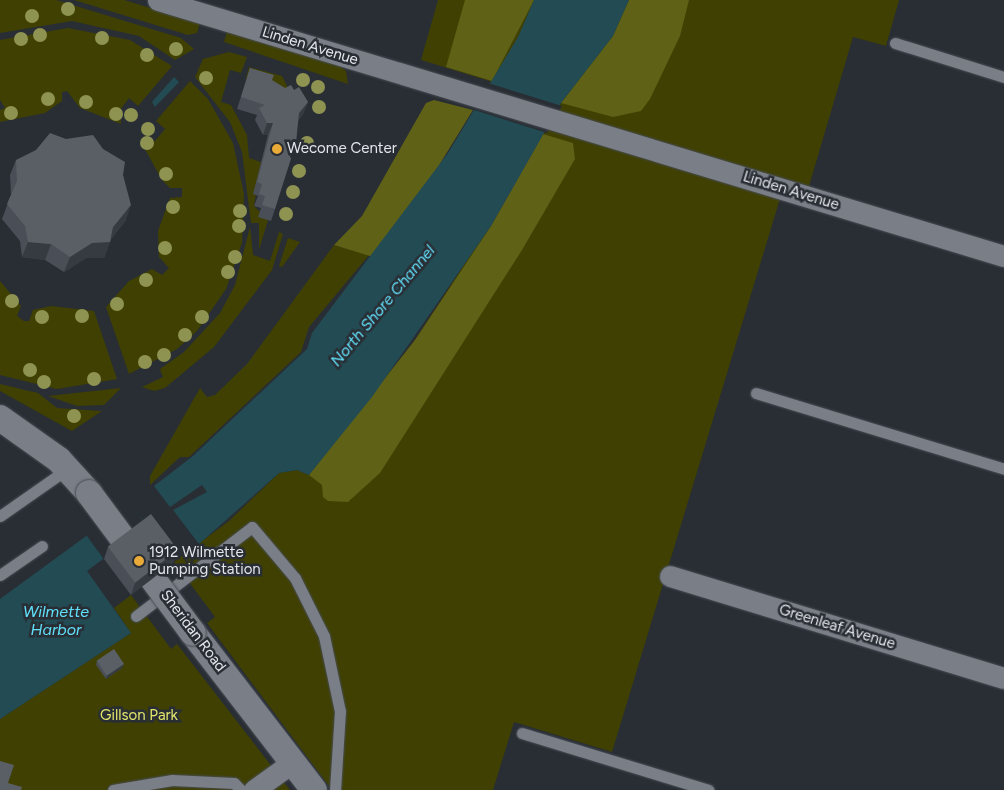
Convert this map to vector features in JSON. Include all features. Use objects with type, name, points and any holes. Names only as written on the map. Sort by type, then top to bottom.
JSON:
[{"type":"street","name":"Linden Avenue","points":[[158,0],[464,91],[1004,256]]},
{"type":"street","name":"Sheridan Road","points":[[0,418],[66,469],[88,492],[193,633],[314,790]]},
{"type":"street","name":"Greenleaf Avenue","points":[[670,576],[1004,678]]},
{"type":"street","points":[[254,790],[293,762]]},
{"type":"lane","points":[[895,43],[1004,77]]},
{"type":"lane","points":[[756,393],[1004,469]]},
{"type":"lane","points":[[0,516],[66,469]]},
{"type":"lane","points":[[136,616],[252,527],[295,578],[324,636],[340,711],[335,790]]},
{"type":"lane","points":[[0,575],[42,546]]},
{"type":"lane","points":[[522,733],[709,790]]},
{"type":"lane","points":[[113,790],[172,780],[234,782],[241,790]]},
{"type":"green space","points":[[0,0],[56,0],[181,38],[194,49],[175,60],[139,36],[72,21],[0,33]]},
{"type":"green space","points":[[74,0],[124,0],[200,23],[197,33],[188,35]]},
{"type":"green space","points":[[438,0],[899,0],[886,46],[853,37],[809,186],[786,179],[612,752],[514,722],[493,790],[332,790],[207,623],[215,617],[174,562],[229,521],[279,473],[297,470],[309,475],[415,340],[518,182],[561,103],[421,60]]},
{"type":"green space","points":[[68,28],[130,40],[172,66],[138,106],[129,98],[120,110],[121,124],[80,108],[67,91],[62,92],[62,101],[45,113],[0,122],[0,110],[5,108],[0,100],[0,40]]},
{"type":"green space","points":[[227,31],[337,64],[346,71],[348,84],[224,42]]},
{"type":"green space","points":[[229,52],[247,57],[241,73],[230,70],[221,102],[231,105],[247,135],[249,158],[261,162],[254,206],[268,220],[259,250],[259,223],[251,223],[242,152],[230,122],[195,77],[203,59]]},
{"type":"green space","points":[[249,67],[282,76],[291,94],[246,78]]},
{"type":"green space","points":[[190,81],[208,99],[233,143],[244,194],[242,243],[226,289],[197,331],[177,349],[129,374],[106,307],[129,281],[152,269],[162,275],[169,268],[159,257],[158,231],[170,198],[182,197],[182,188],[170,188],[162,180],[141,142],[155,141],[165,129],[156,121]]},
{"type":"green space","points":[[250,227],[253,255],[270,261],[279,232],[283,234],[272,270],[214,347],[165,388],[154,391],[142,387],[163,377],[160,369],[184,352],[220,313],[235,285]]},
{"type":"green space","points":[[288,238],[300,242],[282,267],[279,266]]},
{"type":"green space","points":[[334,245],[369,255],[309,327],[301,352],[189,457],[180,457],[150,485],[150,476],[200,388],[207,397],[215,395],[247,364]]},
{"type":"green space","points":[[0,281],[21,306],[17,316],[24,321],[29,321],[33,310],[51,306],[94,311],[117,379],[57,389],[0,375]]},
{"type":"green space","points":[[0,384],[38,393],[57,408],[102,411],[72,431],[0,391]]},
{"type":"green space","points":[[121,388],[104,405],[77,406],[48,396]]},
{"type":"green space","name":"Gillson Park","points":[[131,595],[171,649],[177,644],[290,790],[0,790],[0,719],[131,633],[114,608]]},
{"type":"shaded area","points":[[465,0],[534,0],[492,81],[446,67]]},
{"type":"shaded area","points":[[629,0],[689,0],[680,36],[650,99],[641,111],[613,117],[561,103],[613,36]]},
{"type":"shaded area","points":[[434,100],[473,110],[422,193],[373,257],[334,245],[362,216],[426,103]]},
{"type":"shaded area","points":[[543,134],[573,143],[575,159],[522,250],[380,473],[348,502],[328,501],[323,497],[322,485],[309,475],[415,340],[491,226]]},
{"type":"water","name":"North Shore Channel","points":[[534,0],[629,0],[613,36],[561,103],[491,226],[372,397],[309,475],[297,470],[279,473],[199,544],[173,510],[207,492],[202,485],[170,507],[154,486],[193,456],[307,349],[312,333],[448,153],[518,37]]},
{"type":"water","points":[[174,77],[179,82],[155,107],[152,102]]},
{"type":"water","name":"Wilmette Harbor","points":[[130,504],[147,526],[87,571],[131,633],[0,719],[0,599]]},
{"type":"pier","points":[[488,83],[562,106],[547,133],[471,109]]},
{"type":"pier","points":[[129,502],[148,528],[104,560],[85,534]]},
{"type":"building","name":"Wecome Center","points":[[250,68],[274,75],[272,80],[285,88],[291,85],[294,90],[299,87],[308,102],[299,113],[296,143],[275,209],[262,205],[265,196],[259,194],[262,184],[257,182],[273,123],[267,123],[259,108],[265,105],[241,97]]},
{"type":"building","points":[[50,133],[66,139],[93,135],[103,149],[125,162],[123,175],[131,205],[113,227],[110,242],[92,243],[70,257],[51,244],[28,242],[25,226],[7,204],[17,181],[16,160],[36,150]]},
{"type":"building","name":"1912 Wilmette Pumping Station","points":[[151,514],[178,550],[135,582],[108,546]]},
{"type":"building","points":[[114,649],[124,664],[107,676],[97,661]]},
{"type":"building","points":[[0,761],[14,765],[8,783],[22,787],[21,790],[0,790]]},
{"type":"place","name":"Wecome Center","points":[[277,149]]},
{"type":"place","name":"1912 Wilmette Pumping Station","points":[[139,561]]}]
